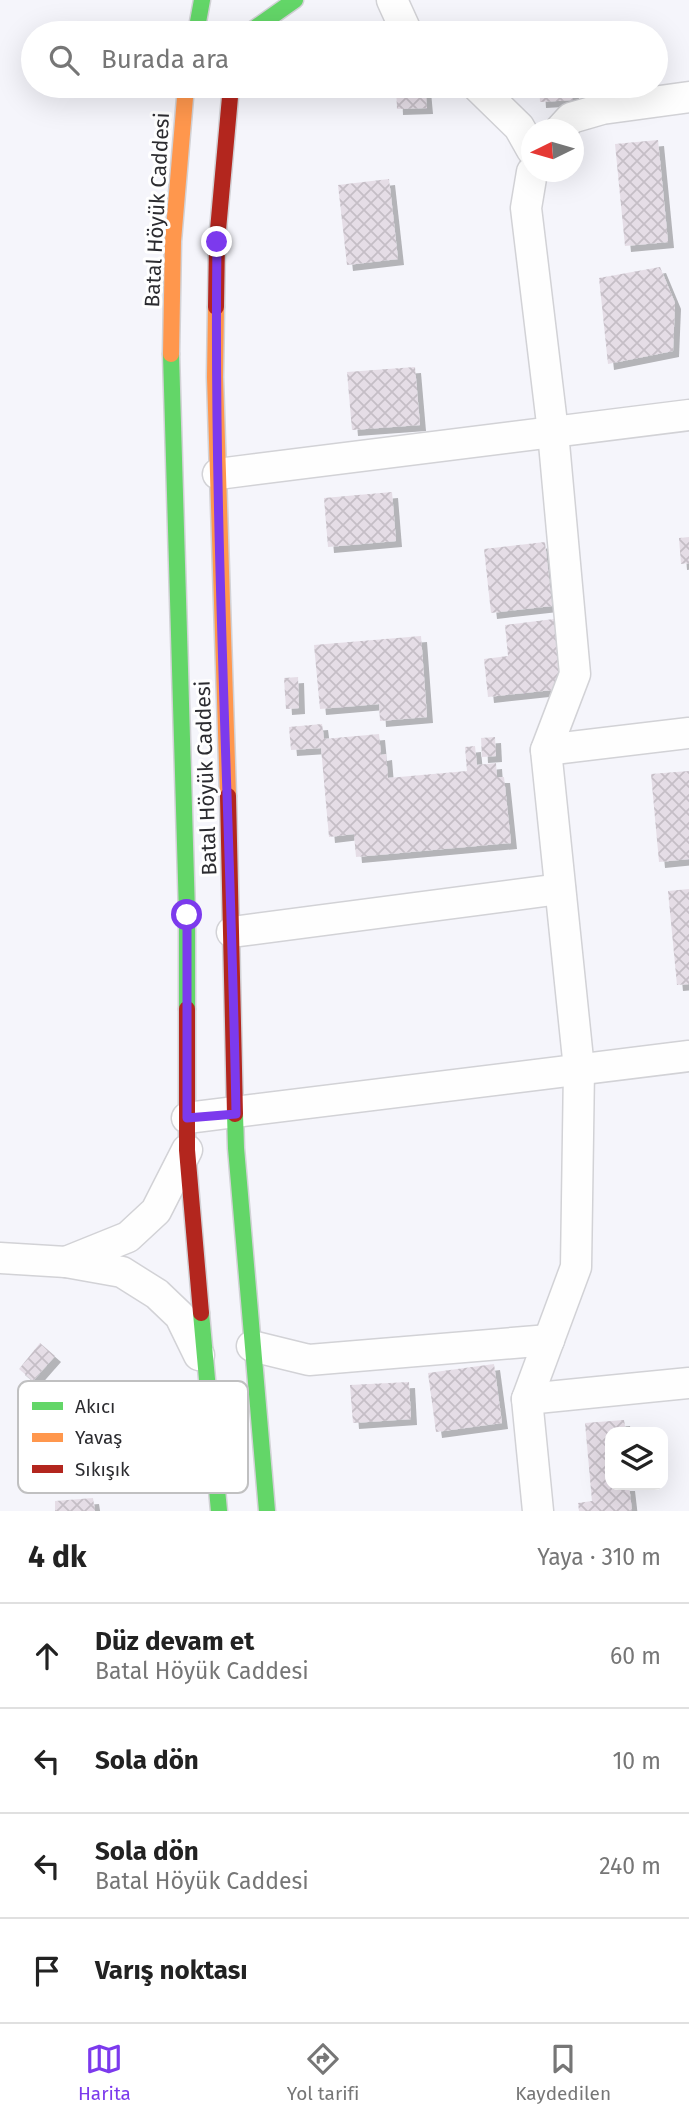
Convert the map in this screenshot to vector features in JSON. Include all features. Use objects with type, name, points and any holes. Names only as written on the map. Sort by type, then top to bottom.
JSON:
[{"type":"main road","points":[[198,21],[202,0]]},
{"type":"main road","points":[[259,21],[295,0]]},
{"type":"main road","name":"Batal Höyük Caddesi","points":[[185,98],[173,241],[171,376],[187,915],[187,1150],[206,1381]]},
{"type":"main road","name":"Batal Höyük Caddesi","points":[[230,98],[217,242],[215,377],[233,932],[236,1148],[267,1511]]},
{"type":"main road","name":"Batal Höyük Caddesi","points":[[217,1493],[219,1511]]},
{"type":"street","points":[[392,0],[402,21]]},
{"type":"street","points":[[570,119],[602,109],[689,97]]},
{"type":"street","points":[[489,98],[521,131]]},
{"type":"street","points":[[530,182],[526,208],[553,432],[575,674],[546,750],[579,1069],[576,1267],[527,1399],[538,1511]]},
{"type":"street","points":[[218,474],[689,415]]},
{"type":"street","points":[[546,750],[689,733]]},
{"type":"street","points":[[233,932],[560,889]]},
{"type":"street","points":[[187,1118],[689,1056]]},
{"type":"street","points":[[66,1262],[128,1237],[156,1211],[187,1150]]},
{"type":"street","points":[[0,1258],[66,1262],[122,1272],[158,1294],[180,1317],[205,1367]]},
{"type":"street","points":[[252,1346],[309,1360],[549,1340]]},
{"type":"street","points":[[527,1399],[689,1383]]},
{"type":"building","points":[[397,98],[426,98],[427,108],[397,109]]},
{"type":"building","points":[[540,98],[573,98],[573,100],[540,102]]},
{"type":"building","points":[[658,140],[668,242],[625,246],[615,144]]},
{"type":"building","points":[[389,179],[398,259],[347,265],[338,185]]},
{"type":"building","points":[[660,267],[675,303],[673,351],[608,364],[599,278]]},
{"type":"building","points":[[415,367],[420,425],[352,430],[347,372]]},
{"type":"building","points":[[392,492],[396,541],[328,547],[324,498]]},
{"type":"building","points":[[689,537],[689,563],[681,564],[679,538]]},
{"type":"building","points":[[545,542],[552,606],[491,613],[484,549]]},
{"type":"building","points":[[554,619],[562,689],[488,697],[484,659],[508,656],[505,625]]},
{"type":"building","points":[[421,636],[427,717],[380,721],[379,704],[320,709],[314,645]]},
{"type":"building","points":[[298,677],[299,708],[286,709],[284,678]]},
{"type":"building","points":[[322,724],[324,739],[379,734],[381,755],[386,754],[388,778],[467,771],[465,747],[475,746],[477,765],[496,763],[497,777],[504,777],[511,843],[356,857],[354,834],[329,837],[321,748],[291,750],[289,727]]},
{"type":"building","points":[[495,737],[496,756],[482,757],[481,738]]},
{"type":"building","points":[[689,771],[689,859],[659,862],[651,774]]},
{"type":"building","points":[[689,889],[689,984],[677,985],[668,891]]},
{"type":"building","points":[[40,1343],[55,1356],[33,1381],[19,1369]]},
{"type":"building","points":[[494,1364],[502,1423],[436,1432],[428,1373]]},
{"type":"building","points":[[409,1382],[411,1419],[353,1423],[350,1385]]},
{"type":"building","points":[[624,1420],[625,1427],[605,1427],[605,1490],[630,1490],[632,1511],[579,1511],[578,1503],[592,1501],[585,1423]]},
{"type":"building","points":[[93,1498],[95,1511],[55,1511],[55,1501]]},
{"type":"traffic: fast","points":[[198,21],[202,0]]},
{"type":"traffic: fast","points":[[265,21],[295,0]]},
{"type":"traffic: fast","points":[[171,354],[187,914],[187,1009]]},
{"type":"traffic: fast","points":[[235,1114],[267,1511]]},
{"type":"traffic: fast","points":[[201,1313],[207,1381]]},
{"type":"traffic: fast","points":[[217,1493],[219,1511]]},
{"type":"traffic: slow","points":[[171,354],[173,241],[185,98]]},
{"type":"traffic: slow","points":[[216,307],[215,377],[228,796]]},
{"type":"traffic: jam","points":[[216,307],[217,241],[230,98]]},
{"type":"traffic: jam","points":[[228,796],[235,1114]]},
{"type":"traffic: jam","points":[[187,1009],[187,1150],[201,1313]]},
{"type":"route","points":[[187,915],[187,1118],[236,1114],[233,932],[215,377],[217,242]]}]
